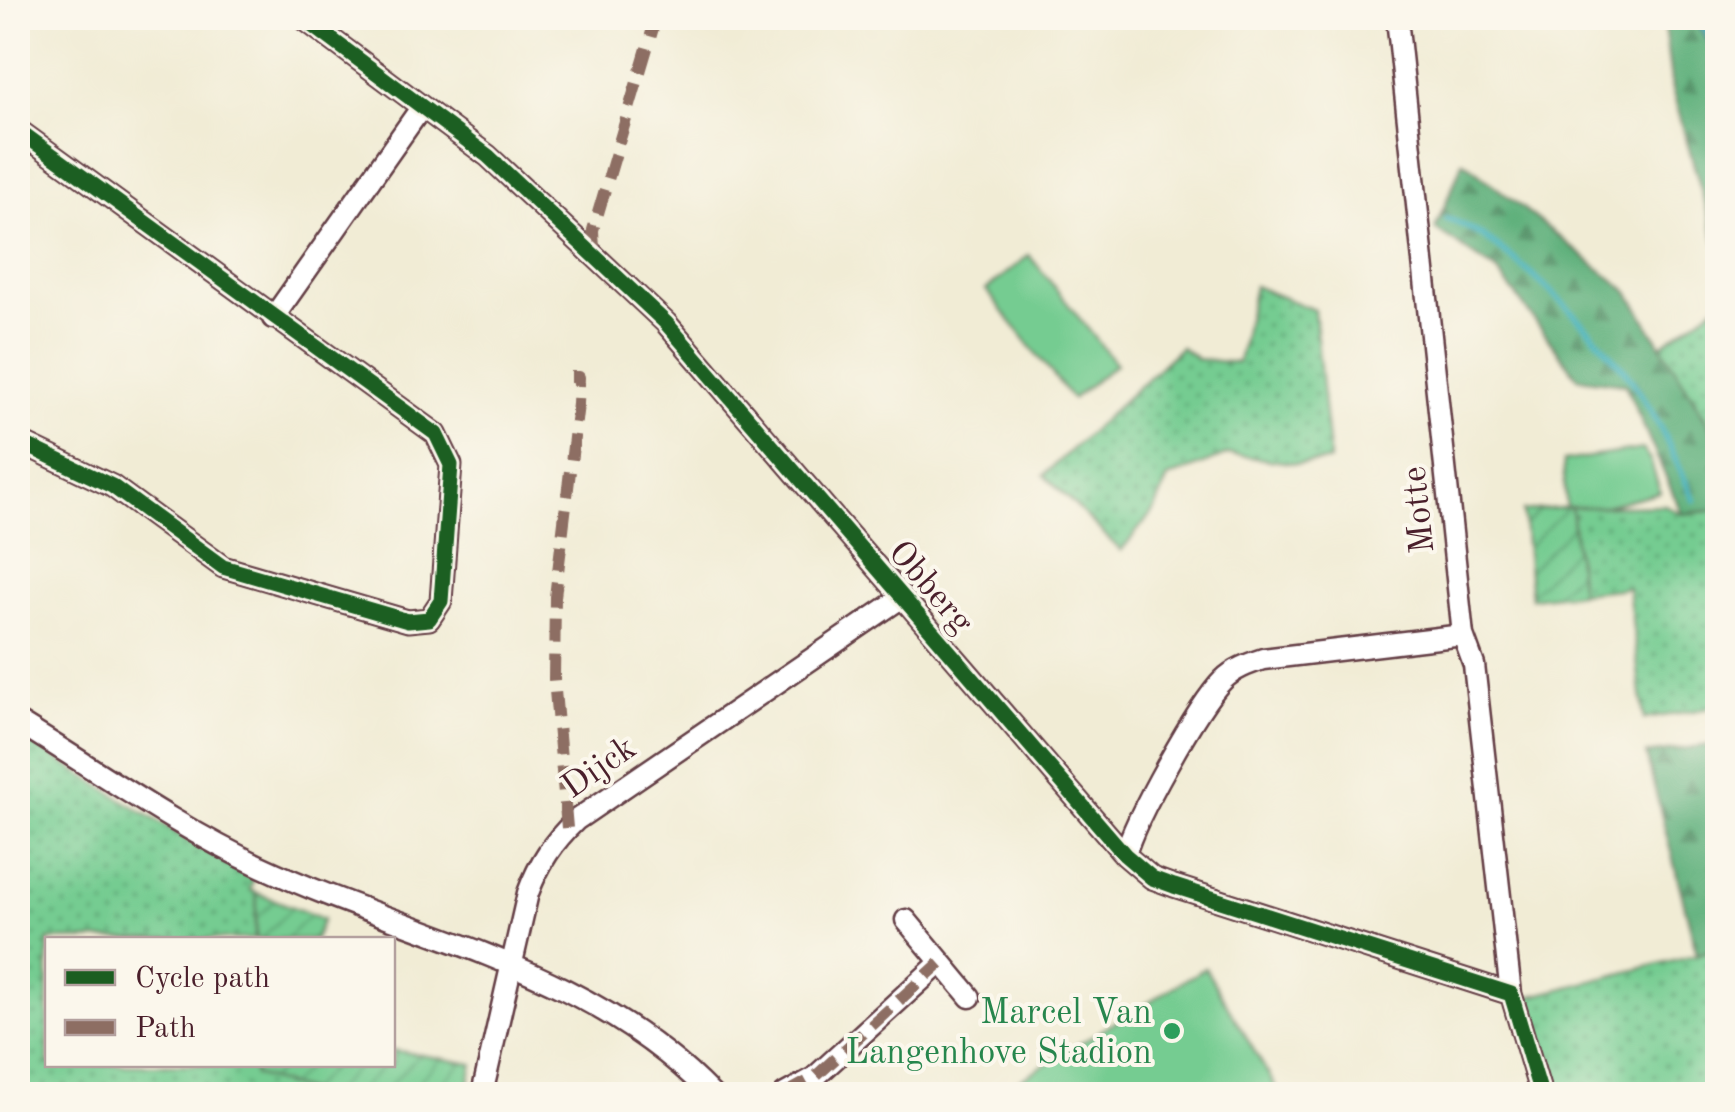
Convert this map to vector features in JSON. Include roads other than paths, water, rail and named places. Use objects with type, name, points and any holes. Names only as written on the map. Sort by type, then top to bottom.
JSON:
[{"type":"street","name":"Obberg","points":[[303,18],[526,189],[666,323],[1124,855],[1152,878],[1510,994]]},
{"type":"street","name":"Motte","points":[[1397,18],[1464,635],[1474,665],[1510,994]]},
{"type":"street","points":[[273,318],[422,108]]},
{"type":"street","points":[[18,130],[436,434],[451,465],[442,600],[429,619],[408,621],[223,567],[112,486],[18,442]]},
{"type":"street","name":"Dijck","points":[[482,1094],[511,961],[540,862],[576,820],[901,598]]},
{"type":"street","points":[[1124,855],[1131,830],[1199,716],[1222,681],[1241,666],[1263,659],[1464,635]]},
{"type":"street","points":[[18,722],[262,867],[511,961],[641,1036],[711,1094]]},
{"type":"street","points":[[906,920],[970,996]]},
{"type":"street","points":[[785,1094],[814,1078],[940,962]]},
{"type":"street","points":[[1510,994],[1541,1094]]},
{"type":"water","points":[[1693,18],[1703,18],[1717,38],[1717,69],[1712,48]]},
{"type":"waterway","points":[[1446,219],[1492,243],[1518,263],[1595,337],[1649,407],[1694,500]]},
{"type":"place","name":"Marcel Van Langenhove Stadion","points":[[1172,1031]]}]
